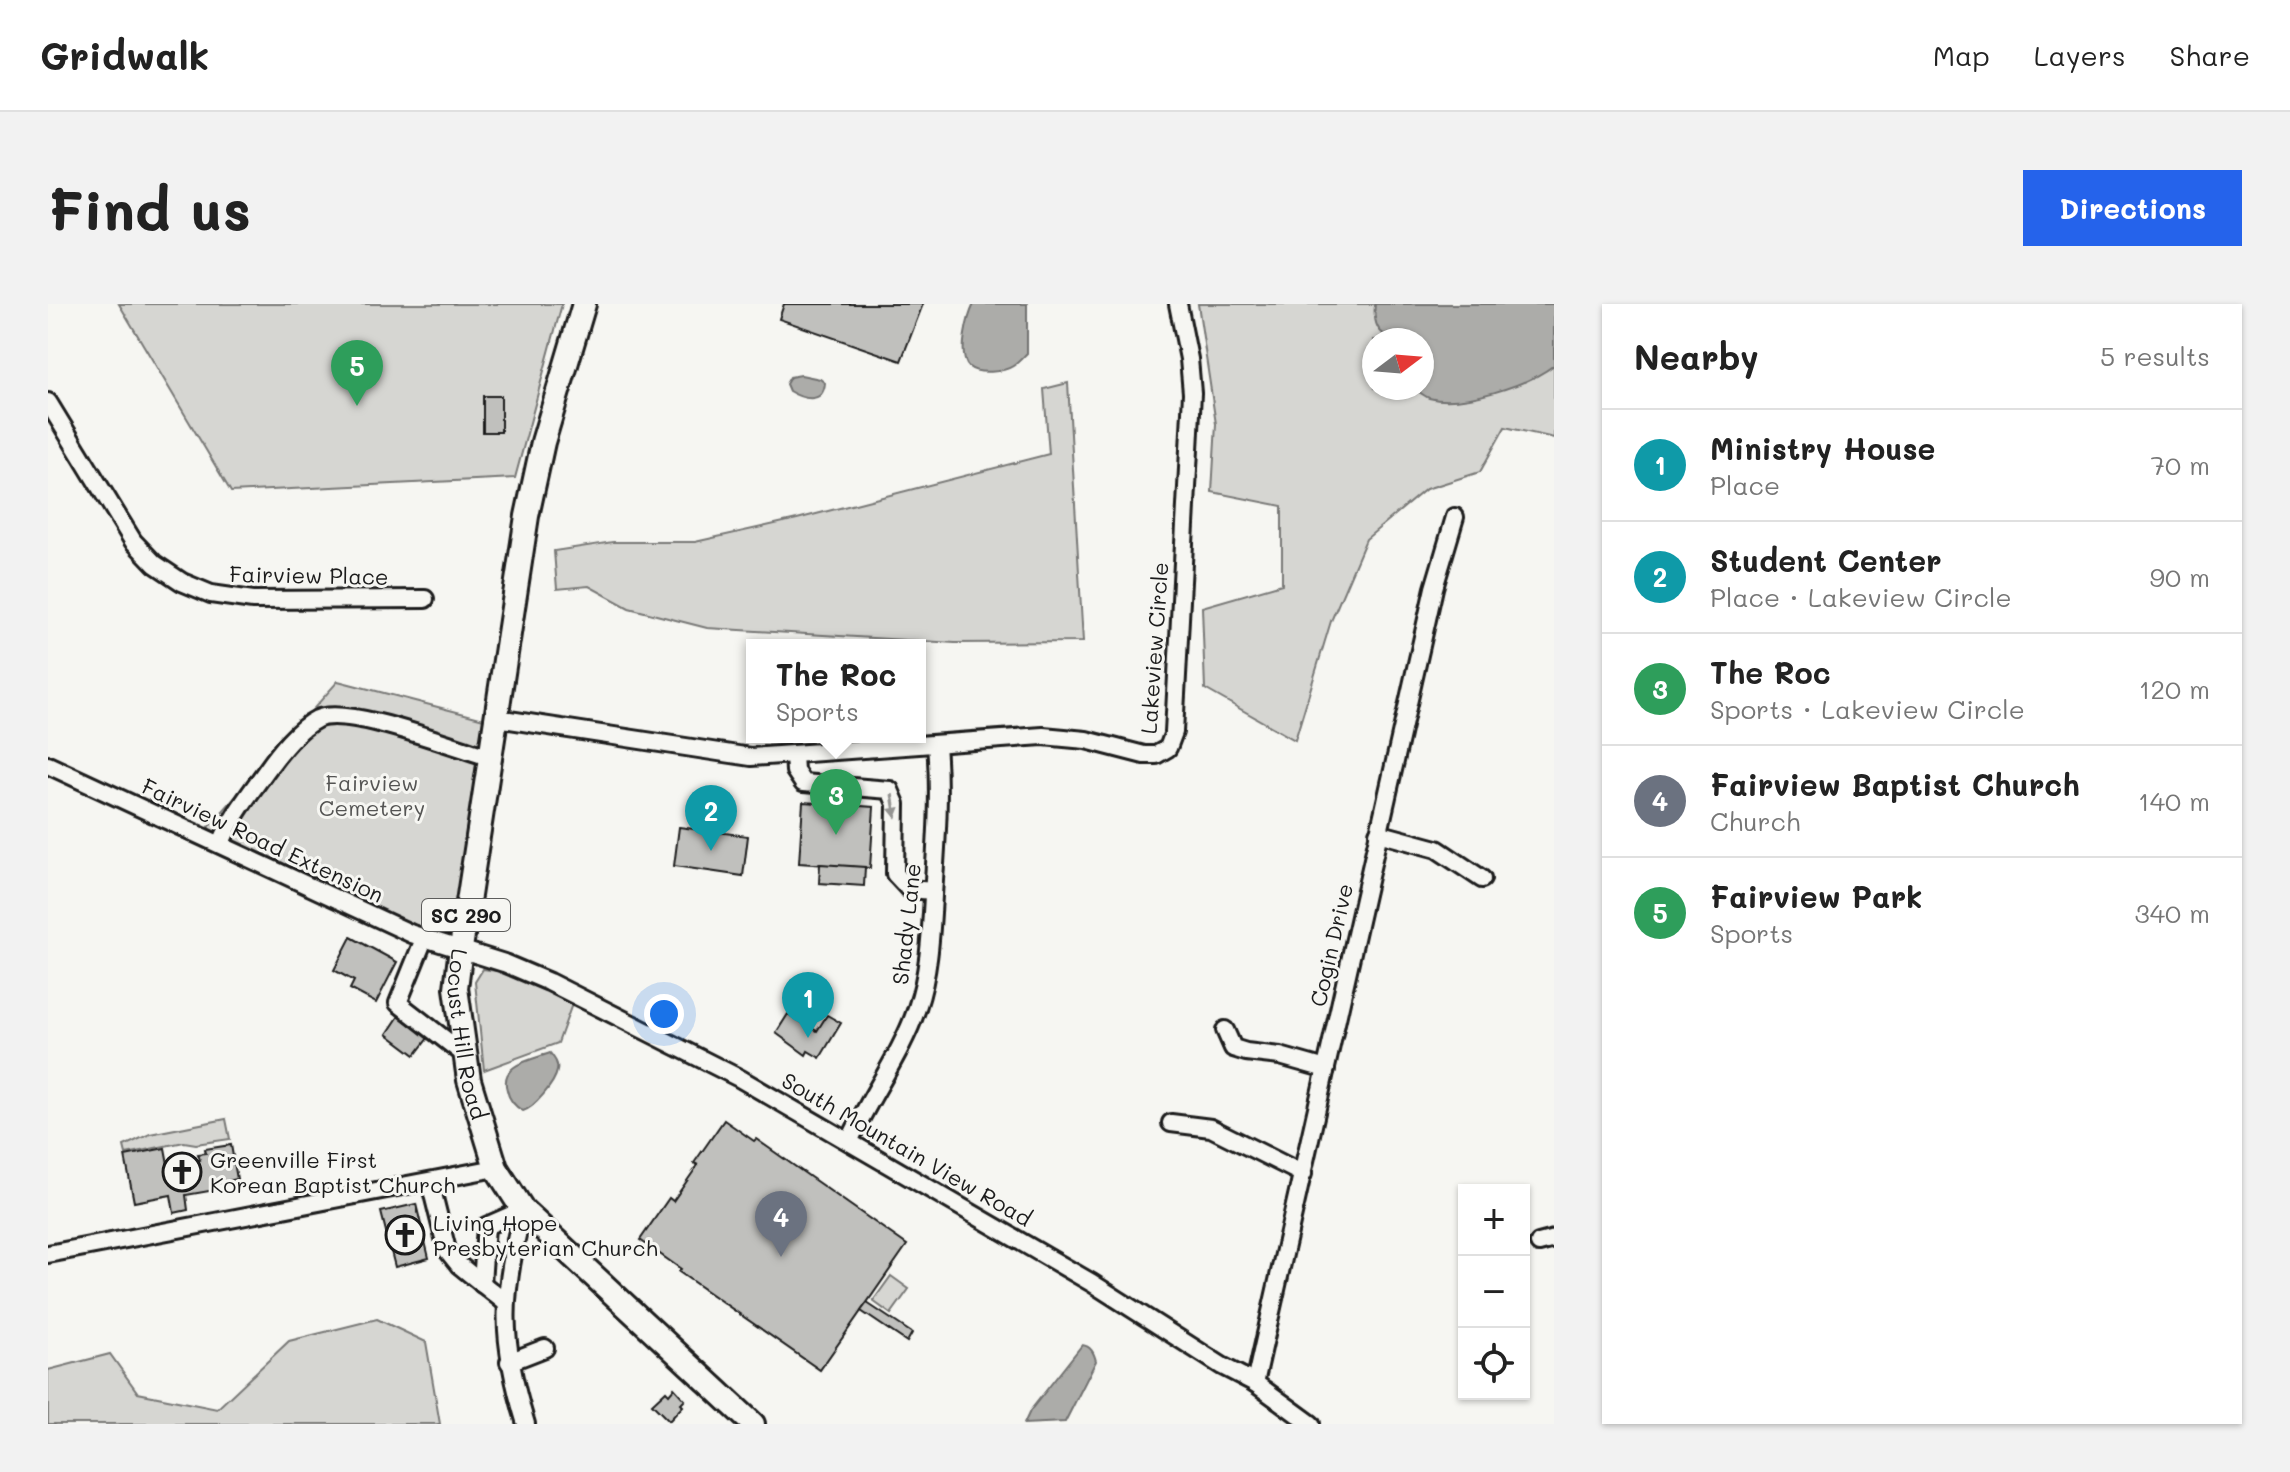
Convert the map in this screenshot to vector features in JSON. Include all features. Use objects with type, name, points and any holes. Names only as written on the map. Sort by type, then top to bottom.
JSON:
[{"type":"main road","name":"Locust Hill Road","points":[[584,304],[550,413],[527,516],[456,988],[465,1055],[476,1108],[496,1168],[523,1210],[753,1424]]},
{"type":"street","name":"Lakeview Circle","points":[[496,718],[532,721],[751,757],[1061,736],[1156,755],[1171,744],[1174,732],[1192,393],[1191,369],[1178,304]]},
{"type":"street","name":"Fairview Place","points":[[48,402],[133,541],[155,564],[182,582],[211,594],[253,600],[425,599]]},
{"type":"street","name":"Cogin Drive","points":[[1255,1383],[1434,588],[1455,517]]},
{"type":"street","points":[[221,844],[240,807],[272,762],[306,725],[321,717],[362,718],[489,757]]},
{"type":"street","name":"Shady Lane","points":[[850,1140],[917,1008],[930,949],[938,784],[936,745]]},
{"type":"street","points":[[794,755],[795,771],[803,783],[890,790],[896,804],[895,874],[909,889],[933,891]]},
{"type":"street","name":"Fairview Road Extension","points":[[48,765],[424,939],[461,948]]},
{"type":"street","points":[[1378,833],[1437,849],[1482,879]]},
{"type":"street","points":[[424,939],[398,1003],[465,1055]]},
{"type":"street","name":"South Mountain View Road","points":[[461,948],[549,982],[772,1095],[1092,1283],[1222,1366],[1255,1383],[1311,1424]]},
{"type":"street","points":[[1225,1030],[1233,1048],[1280,1056],[1326,1069]]},
{"type":"street","points":[[1171,1123],[1211,1128],[1303,1174]]},
{"type":"street","points":[[48,1254],[496,1168]]},
{"type":"street","points":[[430,1182],[447,1250],[459,1265],[506,1303]]},
{"type":"street","points":[[482,1284],[486,1226],[523,1210]]},
{"type":"street","points":[[523,1210],[512,1252],[505,1323],[509,1362],[526,1424]]},
{"type":"street","points":[[509,1362],[545,1348]]},
{"type":"green space","points":[[119,304],[562,304],[515,478],[231,492]]},
{"type":"green space","points":[[1198,304],[1554,304],[1554,438],[1505,427],[1480,472],[1426,489],[1366,539],[1331,621],[1295,740],[1205,689],[1202,607],[1282,584],[1282,506],[1212,492],[1216,424]]},
{"type":"green space","points":[[1068,383],[1083,642],[955,643],[707,628],[629,608],[589,586],[557,589],[554,551],[613,542],[695,542],[1049,454],[1044,389]]},
{"type":"green space","name":"Fairview Cemetery","points":[[338,681],[484,719],[479,780],[458,921],[446,932],[428,933],[207,829]]},
{"type":"green space","points":[[483,969],[510,973],[572,1004],[558,1043],[484,1070],[475,982]]},
{"type":"green space","points":[[226,1119],[230,1139],[196,1144],[184,1142],[126,1154],[124,1146],[150,1134]]},
{"type":"green space","points":[[891,1276],[909,1289],[891,1314],[873,1301]]},
{"type":"green space","points":[[377,1319],[426,1342],[440,1424],[48,1424],[48,1370],[110,1354],[138,1393],[217,1409],[289,1341]]},
{"type":"shaded area","points":[[974,304],[1027,304],[1027,353],[1013,366],[985,372],[969,367],[964,354],[965,336]]},
{"type":"shaded area","points":[[1375,304],[1554,304],[1554,365],[1512,387],[1476,397],[1434,399],[1434,328],[1379,328]]},
{"type":"shaded area","points":[[801,375],[825,383],[820,395],[806,398],[789,391],[786,384],[790,377]]},
{"type":"shaded area","points":[[550,1053],[556,1061],[555,1076],[538,1100],[523,1111],[509,1097],[508,1074],[518,1064]]},
{"type":"shaded area","points":[[1082,1345],[1092,1350],[1096,1361],[1065,1422],[1024,1424],[1030,1411]]},
{"type":"building","points":[[784,304],[923,304],[901,361],[779,319]]},
{"type":"building","points":[[483,396],[501,396],[501,432],[483,432]]},
{"type":"building","points":[[803,802],[874,807],[870,868],[799,863]]},
{"type":"building","points":[[679,827],[748,836],[743,876],[674,866]]},
{"type":"building","points":[[820,864],[865,867],[864,886],[819,883]]},
{"type":"building","points":[[351,937],[397,962],[376,1003],[350,989],[354,981],[334,970]]},
{"type":"building","points":[[788,1014],[817,1031],[827,1015],[841,1023],[820,1058],[808,1051],[806,1055],[776,1033]]},
{"type":"building","points":[[399,1016],[428,1038],[415,1055],[387,1034]]},
{"type":"building","points":[[724,1120],[907,1245],[820,1370],[679,1272],[681,1269],[640,1240],[669,1198],[673,1201],[698,1165],[694,1163]]},
{"type":"building","name":"Greenville First Korean Baptist Church","points":[[231,1145],[237,1179],[214,1184],[215,1190],[186,1195],[188,1210],[174,1213],[171,1195],[134,1202],[125,1156],[165,1148],[168,1164],[173,1165],[200,1160],[198,1154],[206,1153],[205,1149]]},
{"type":"building","name":"Living Hope Presbyterian Church","points":[[416,1204],[429,1258],[395,1267],[381,1212]]},
{"type":"building","points":[[867,1303],[912,1333],[907,1342],[861,1311]]},
{"type":"building","points":[[674,1388],[685,1400],[669,1421],[652,1404]]},
{"type":"place","name":"Fairview Park","points":[[357,406]]},
{"type":"place","name":"The Roc","points":[[836,835]]},
{"type":"place","name":"Student Center","points":[[711,851]]},
{"type":"place","name":"Ministry House","points":[[808,1038]]},
{"type":"place","name":"Greenville First Korean Baptist Church","points":[[182,1172]]},
{"type":"place","name":"Living Hope Presbyterian Church","points":[[405,1235]]},
{"type":"place","name":"Fairview Baptist Church","points":[[781,1257]]}]
